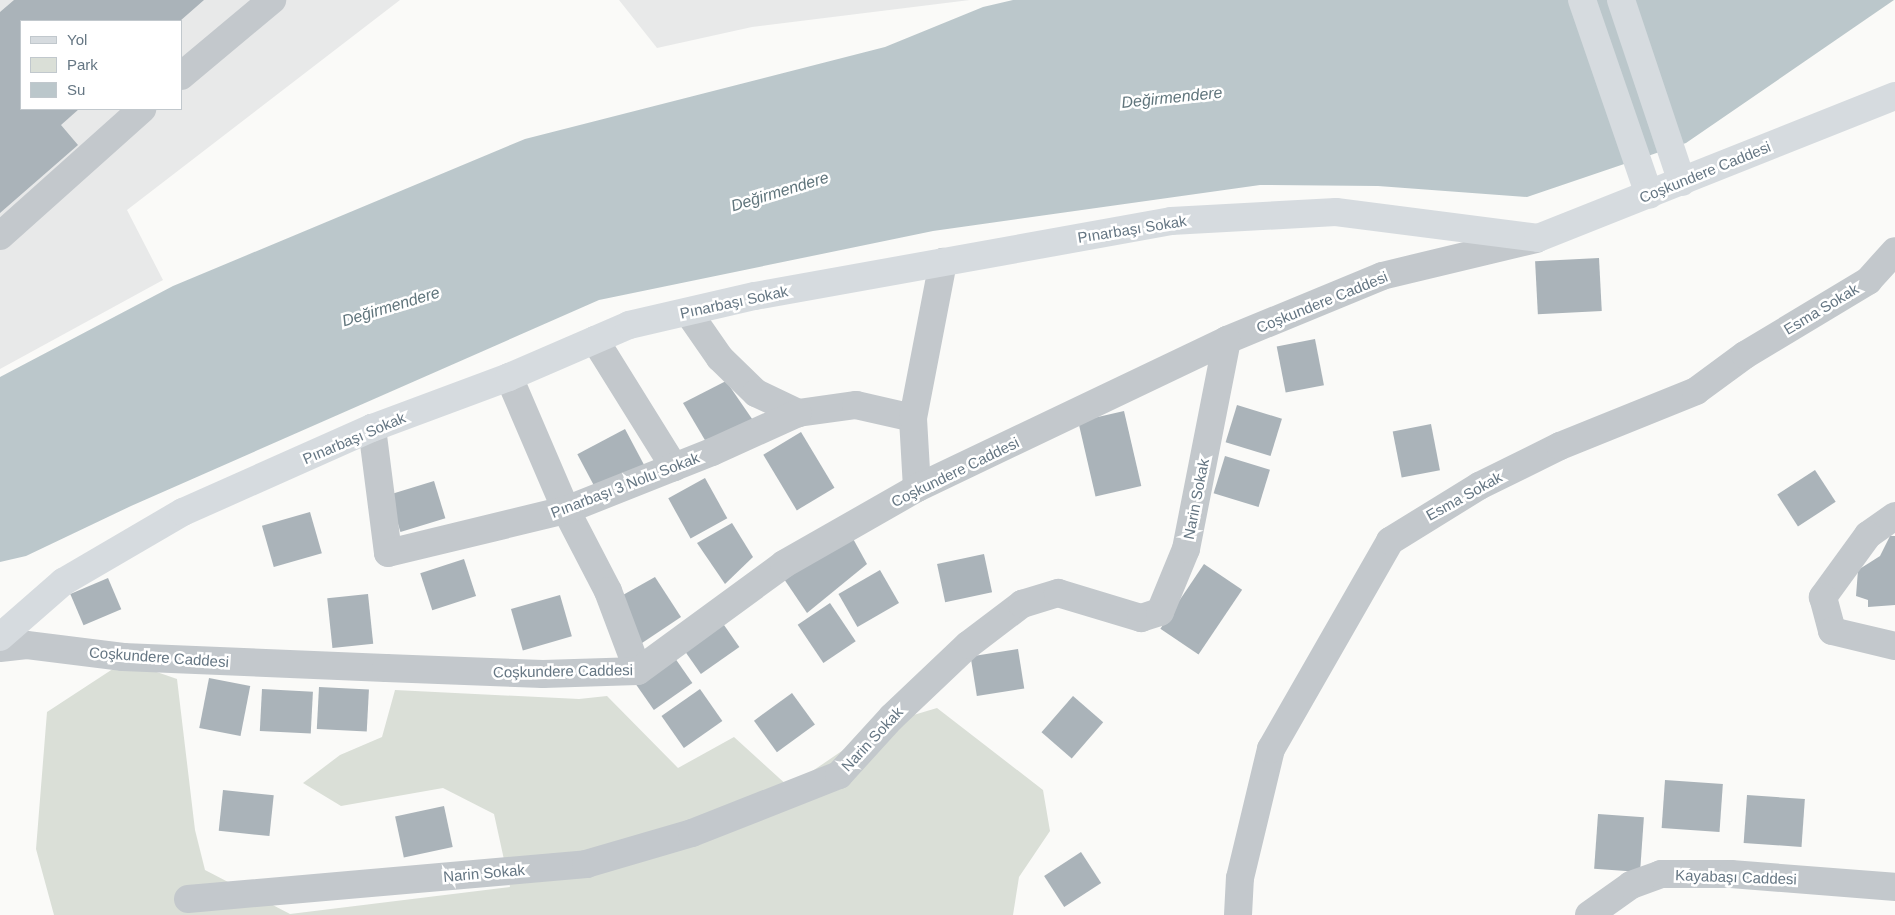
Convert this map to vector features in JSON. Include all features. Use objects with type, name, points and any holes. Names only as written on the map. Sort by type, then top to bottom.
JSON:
[{"type":"street","points":[[182,75],[272,0]]},
{"type":"street","points":[[1582,0],[1649,195]]},
{"type":"street","points":[[1621,0],[1668,149],[1682,182]]},
{"type":"street","name":"Coşkundere Caddesi","points":[[0,648],[28,645],[123,657],[425,670],[543,674],[638,671],[784,564],[917,488],[1227,340],[1382,276],[1538,238],[1895,96]]},
{"type":"street","points":[[0,236],[141,110]]},
{"type":"street","name":"Pınarbaşı Sokak","points":[[0,637],[63,582],[183,512],[372,428],[509,377],[629,325],[943,262],[1171,221],[1336,212],[1538,238]]},
{"type":"street","points":[[1868,281],[1895,251]]},
{"type":"street","points":[[917,488],[913,418],[943,262]]},
{"type":"street","points":[[1868,281],[1895,279]]},
{"type":"street","name":"Esma Sokak","points":[[1238,915],[1240,878],[1271,749],[1390,541],[1479,486],[1560,446],[1696,391],[1744,355],[1868,281]]},
{"type":"street","points":[[688,312],[720,358],[756,393],[798,413]]},
{"type":"street","points":[[595,340],[674,467]]},
{"type":"street","name":"Narin Sokak","points":[[188,899],[586,864],[692,833],[839,775],[892,717],[968,645],[1022,604],[1058,593],[1141,618],[1160,612],[1186,549],[1227,340]]},
{"type":"street","points":[[509,377],[566,510],[608,591],[638,671]]},
{"type":"street","name":"Pınarbaşı 3 Nolu Sokak","points":[[372,428],[388,553],[566,510],[674,467],[798,413],[856,405],[913,418]]},
{"type":"street","points":[[1895,516],[1868,535],[1823,597],[1832,632],[1895,646]]},
{"type":"street","name":"Kayabaşı Caddesi","points":[[1588,915],[1631,885],[1661,874],[1731,874],[1895,887]]},
{"type":"shaded area","points":[[0,0],[400,0],[127,210],[163,280],[0,369]]},
{"type":"shaded area","points":[[619,0],[970,0],[752,27],[657,48]]},
{"type":"green space","points":[[125,661],[177,679],[195,830],[205,870],[290,914],[510,887],[494,814],[443,788],[341,806],[303,783],[340,755],[382,737],[395,690],[579,699],[607,696],[678,768],[734,737],[789,787],[880,725],[937,708],[1043,790],[1050,831],[1019,877],[1013,915],[54,915],[36,849],[47,712]]},
{"type":"water","name":"Değirmendere","points":[[1013,0],[1894,0],[1686,143],[1527,197],[1378,186],[1260,185],[933,231],[599,300],[131,506],[26,556],[0,562],[0,377],[173,286],[525,139],[885,47],[983,7]]},
{"type":"building","points":[[14,0],[204,0],[181,20],[20,20],[20,110],[78,110],[61,125],[78,145],[0,213],[0,12]]},
{"type":"building","points":[[1599,258],[1602,311],[1538,314],[1535,261]]},
{"type":"building","points":[[1315,339],[1324,385],[1286,393],[1277,346]]},
{"type":"building","points":[[726,381],[759,429],[712,452],[683,403]]},
{"type":"building","points":[[1237,405],[1282,419],[1271,456],[1226,442]]},
{"type":"building","points":[[1124,411],[1141,486],[1096,497],[1078,422]]},
{"type":"building","points":[[1431,424],[1440,470],[1402,478],[1393,431]]},
{"type":"building","points":[[625,429],[646,469],[598,494],[577,454]]},
{"type":"building","points":[[801,432],[834,488],[797,510],[763,455]]},
{"type":"building","points":[[1225,456],[1270,470],[1259,507],[1214,493]]},
{"type":"building","points":[[1815,470],[1836,502],[1798,526],[1777,495]]},
{"type":"building","points":[[705,478],[727,518],[691,539],[668,498]]},
{"type":"building","points":[[434,481],[445,518],[400,532],[389,495]]},
{"type":"building","points":[[310,512],[322,553],[274,567],[262,526]]},
{"type":"building","points":[[732,523],[753,557],[725,584],[697,543]]},
{"type":"building","points":[[851,535],[867,564],[807,613],[784,579]]},
{"type":"building","points":[[1890,536],[1895,536],[1895,605],[1868,607],[1868,600],[1856,596],[1858,570],[1880,556]]},
{"type":"building","points":[[984,554],[992,592],[945,602],[937,564]]},
{"type":"building","points":[[464,559],[476,596],[432,610],[420,573]]},
{"type":"building","points":[[1204,564],[1242,590],[1199,654],[1160,629]]},
{"type":"building","points":[[880,570],[899,603],[857,627],[838,594]]},
{"type":"building","points":[[655,577],[681,617],[636,647],[614,600]]},
{"type":"building","points":[[108,578],[121,609],[84,625],[70,594]]},
{"type":"building","points":[[368,594],[373,644],[332,648],[327,598]]},
{"type":"building","points":[[560,595],[572,636],[523,650],[511,609]]},
{"type":"building","points":[[830,603],[856,641],[823,663],[798,625]]},
{"type":"building","points":[[717,615],[739,647],[701,674],[678,642]]},
{"type":"building","points":[[1018,649],[1024,689],[977,696],[971,657]]},
{"type":"building","points":[[670,651],[692,683],[654,710],[631,678]]},
{"type":"building","points":[[209,678],[250,686],[240,736],[199,728]]},
{"type":"building","points":[[319,687],[369,690],[367,732],[317,729]]},
{"type":"building","points":[[262,689],[313,692],[311,734],[260,731]]},
{"type":"building","points":[[700,689],[722,721],[684,748],[661,716]]},
{"type":"building","points":[[792,693],[815,725],[777,752],[754,721]]},
{"type":"building","points":[[1073,696],[1103,722],[1072,758],[1042,732]]},
{"type":"building","points":[[1665,780],[1723,784],[1720,832],[1662,828]]},
{"type":"building","points":[[223,790],[274,795],[269,836],[219,831]]},
{"type":"building","points":[[1747,795],[1805,799],[1802,847],[1744,843]]},
{"type":"building","points":[[444,806],[453,847],[404,857],[395,816]]},
{"type":"building","points":[[1598,814],[1644,817],[1640,872],[1594,869]]},
{"type":"building","points":[[1081,852],[1101,883],[1064,907],[1044,876]]}]
